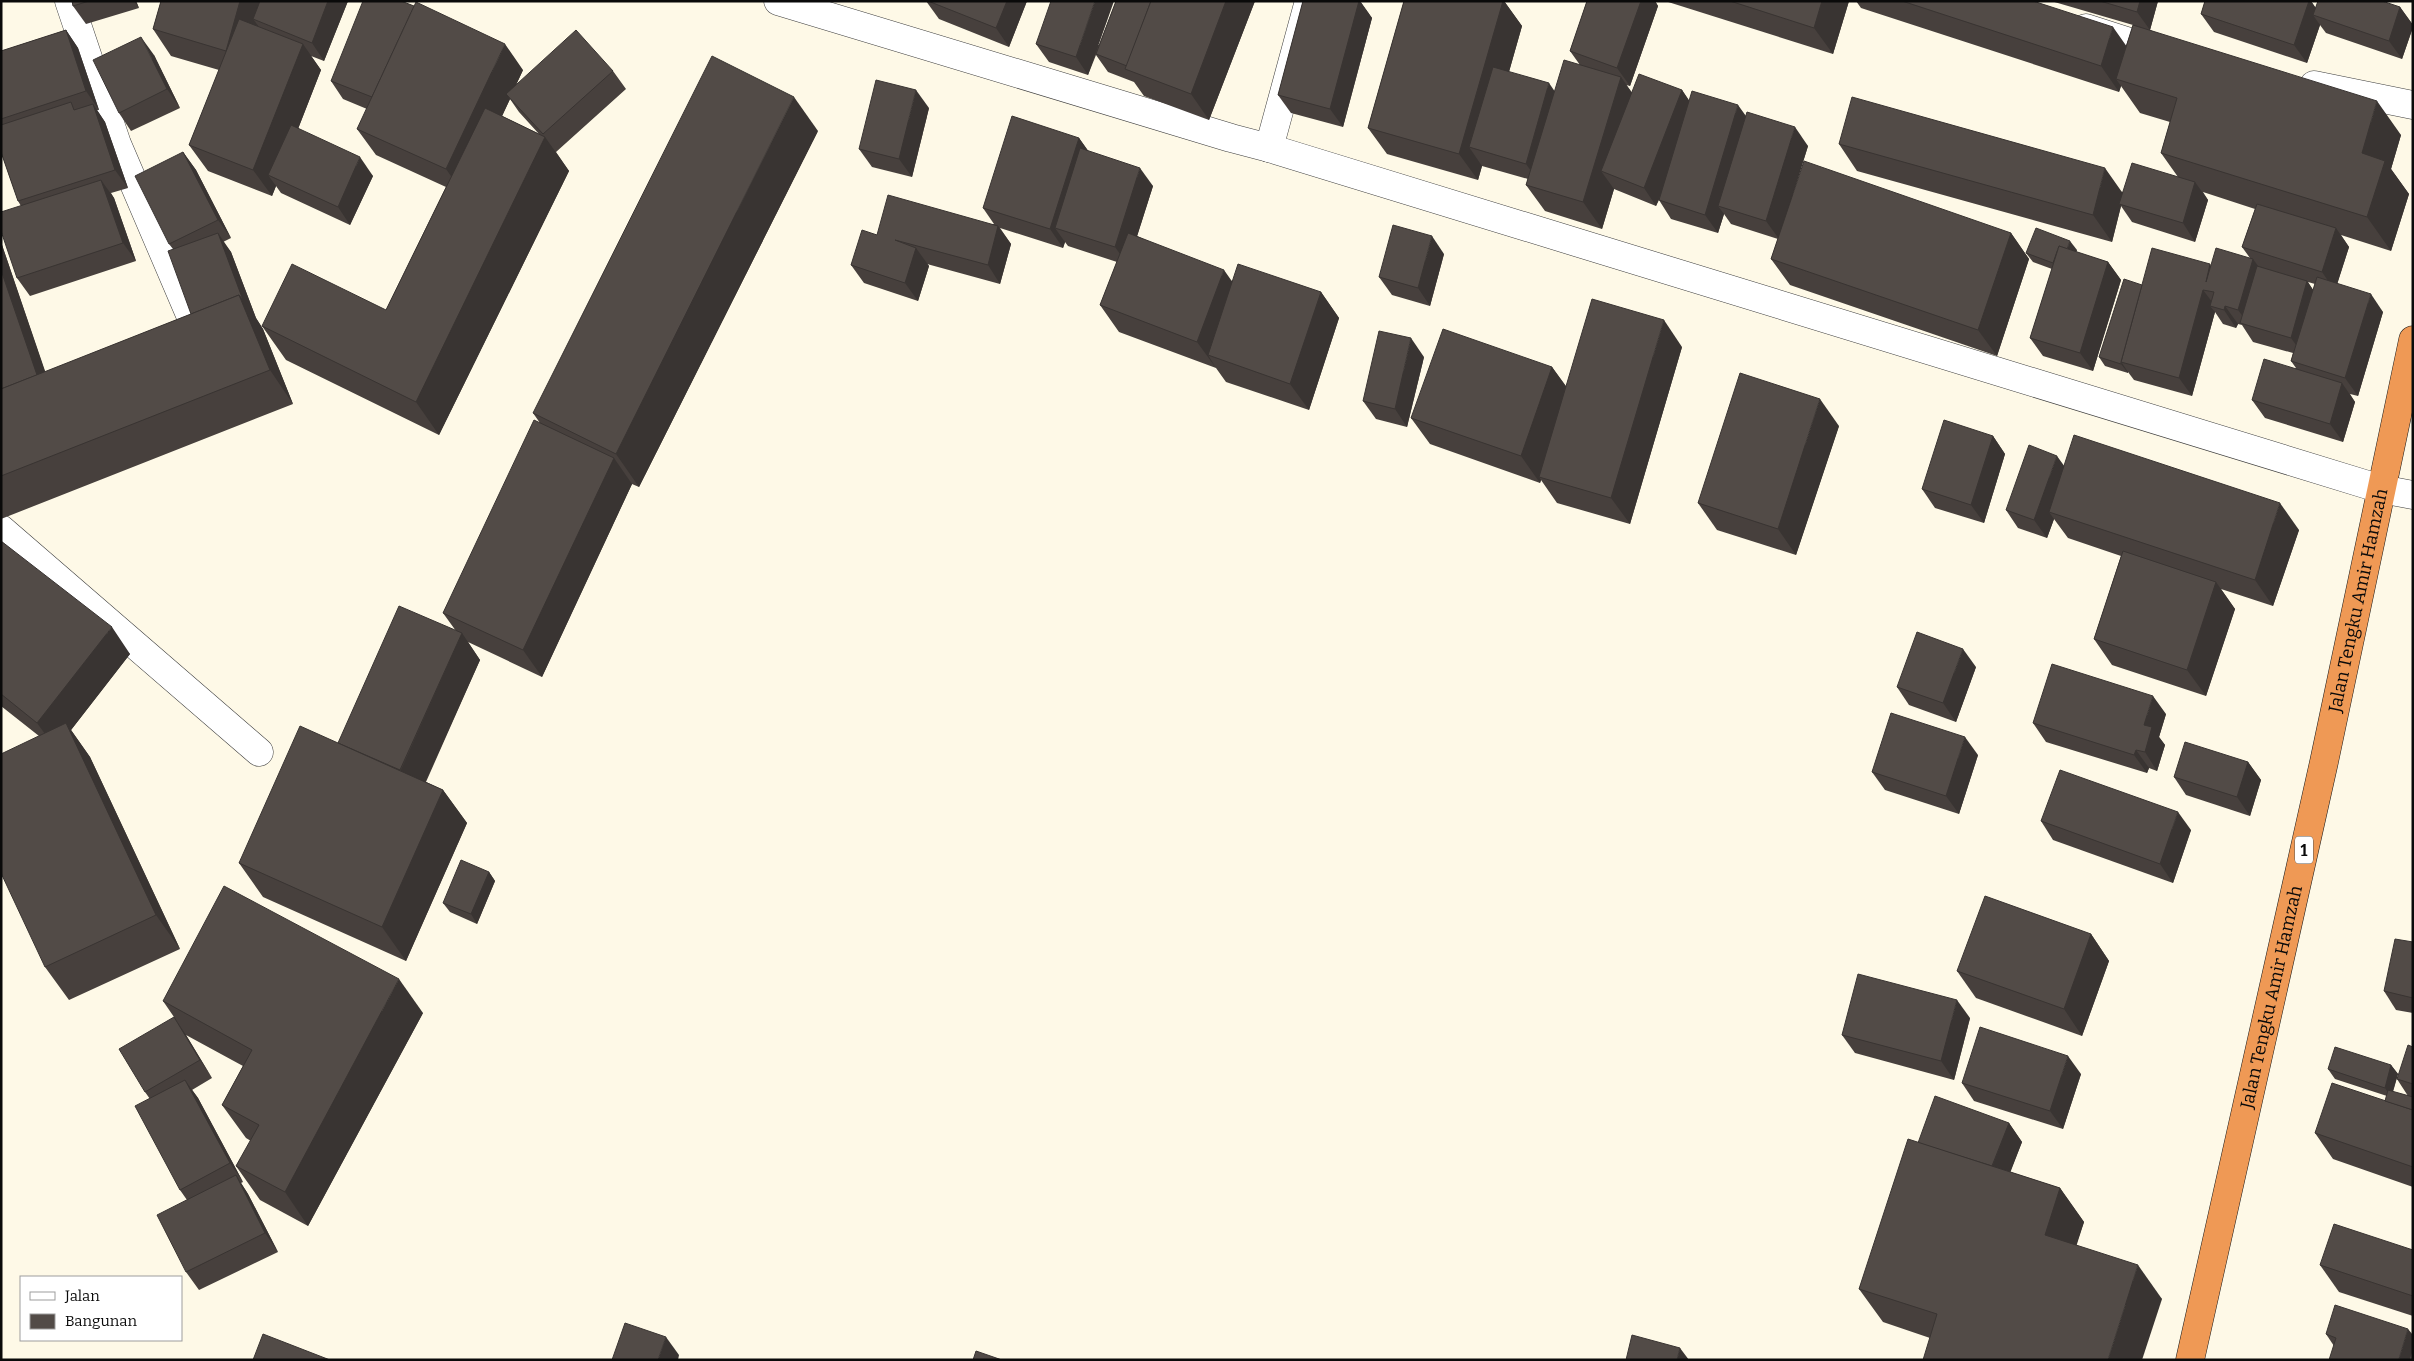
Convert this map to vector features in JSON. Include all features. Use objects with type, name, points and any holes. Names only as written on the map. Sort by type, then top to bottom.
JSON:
[{"type":"highway","name":"Jalan Tengku Amir Hamzah","points":[[2190,1360],[2324,762],[2413,340]]},
{"type":"street","points":[[69,1],[117,144],[197,331]]},
{"type":"street","points":[[778,1],[1212,133],[1269,148],[2381,489],[2413,496]]},
{"type":"street","points":[[1269,148],[1309,1]]},
{"type":"street","points":[[2067,22],[2186,60]]},
{"type":"street","points":[[2290,81],[2413,105]]},
{"type":"street","points":[[1,529],[259,752]]},
{"type":"building","points":[[72,1],[89,1],[73,6]]},
{"type":"building","points":[[161,1],[240,1],[226,51],[153,29]]},
{"type":"building","points":[[260,1],[328,1],[312,43],[253,19]]},
{"type":"building","points":[[363,1],[401,1],[414,6],[372,97],[331,81]]},
{"type":"building","points":[[928,1],[1007,1],[996,28]]},
{"type":"building","points":[[1051,1],[1095,1],[1076,57],[1036,44]]},
{"type":"building","points":[[1116,1],[1151,1],[1127,66],[1096,54]]},
{"type":"building","points":[[1151,1],[1226,1],[1191,94],[1125,69]]},
{"type":"building","points":[[1303,1],[1359,1],[1330,109],[1278,95]]},
{"type":"building","points":[[1404,1],[1503,1],[1459,154],[1368,128]]},
{"type":"building","points":[[1587,1],[1641,1],[1617,68],[1570,51]]},
{"type":"building","points":[[1730,1],[1822,1],[1814,28]]},
{"type":"building","points":[[1902,1],[2033,1],[2113,27],[2101,66]]},
{"type":"building","points":[[2100,1],[2140,1],[2137,12]]},
{"type":"building","points":[[2205,1],[2309,1],[2294,45],[2201,14]]},
{"type":"building","points":[[2318,1],[2382,1],[2400,7],[2389,41],[2313,15]]},
{"type":"building","points":[[416,2],[505,44],[446,169],[357,129]]},
{"type":"building","points":[[239,19],[303,44],[253,170],[189,145]]},
{"type":"building","points":[[2133,25],[2377,101],[2362,153],[2385,161],[2367,217],[2161,153],[2177,98],[2116,79]]},
{"type":"building","points":[[66,30],[86,91],[1,119],[1,51]]},
{"type":"building","points":[[576,30],[613,71],[543,134],[506,94]]},
{"type":"building","points":[[141,37],[167,89],[119,113],[93,60]]},
{"type":"building","points":[[712,56],[794,97],[616,454],[533,413]]},
{"type":"building","points":[[1564,60],[1621,77],[1583,202],[1526,185]]},
{"type":"building","points":[[1493,67],[1549,83],[1526,164],[1469,147]]},
{"type":"building","points":[[1639,74],[1682,90],[1644,188],[1601,171]]},
{"type":"building","points":[[876,80],[916,90],[899,159],[859,149]]},
{"type":"building","points":[[1692,91],[1738,105],[1705,215],[1659,200]]},
{"type":"building","points":[[1852,97],[2105,168],[2093,215],[1839,144]]},
{"type":"building","points":[[71,102],[74,110],[93,104],[115,170],[18,201],[1,152],[1,125]]},
{"type":"building","points":[[485,108],[545,137],[416,402],[262,326],[292,264],[386,310]]},
{"type":"building","points":[[1747,112],[1795,127],[1766,221],[1718,206]]},
{"type":"building","points":[[1012,116],[1079,138],[1050,229],[983,208]]},
{"type":"building","points":[[291,125],[360,157],[338,207],[268,175]]},
{"type":"building","points":[[1080,148],[1140,168],[1115,247],[1055,228]]},
{"type":"building","points":[[183,152],[218,220],[169,244],[135,176]]},
{"type":"building","points":[[1804,161],[2011,233],[1978,330],[1771,259]]},
{"type":"building","points":[[2132,163],[2195,182],[2183,223],[2119,204]]},
{"type":"building","points":[[101,180],[123,243],[17,278],[1,231],[1,212]]},
{"type":"building","points":[[888,195],[998,226],[988,265],[895,240],[916,248],[905,283],[851,265],[862,230],[877,235]]},
{"type":"building","points":[[2257,204],[2336,228],[2322,272],[2242,247]]},
{"type":"building","points":[[1393,225],[1432,236],[1418,288],[1379,277]]},
{"type":"building","points":[[2036,228],[2070,241],[2067,249],[2059,246],[2053,263],[2026,253]]},
{"type":"building","points":[[218,233],[243,300],[239,295],[191,314],[168,251]]},
{"type":"building","points":[[1128,233],[1224,270],[1197,342],[1100,305]]},
{"type":"building","points":[[2059,246],[2108,262],[2080,353],[2030,338]]},
{"type":"building","points":[[2152,248],[2210,264],[2206,282],[2216,248],[2253,259],[2238,310],[2225,306],[2224,310],[2210,306],[2214,292],[2203,290],[2179,378],[2121,362]]},
{"type":"building","points":[[1238,264],[1321,292],[1290,384],[1208,355]]},
{"type":"building","points":[[2257,266],[2307,281],[2291,338],[2240,323]]},
{"type":"building","points":[[1,270],[37,375],[1,389]]},
{"type":"building","points":[[2317,277],[2371,294],[2345,378],[2291,361]]},
{"type":"building","points":[[2124,279],[2142,285],[2121,364],[2099,357]]},
{"type":"building","points":[[239,295],[270,370],[1,476],[1,389]]},
{"type":"building","points":[[1592,299],[1664,320],[1611,498],[1539,477]]},
{"type":"building","points":[[1443,329],[1552,367],[1521,456],[1411,418]]},
{"type":"building","points":[[1379,331],[1411,338],[1395,409],[1363,401]]},
{"type":"building","points":[[2264,359],[2342,383],[2330,424],[2252,400]]},
{"type":"building","points":[[1740,373],[1820,399],[1778,529],[1698,503]]},
{"type":"building","points":[[534,420],[614,458],[523,650],[443,613]]},
{"type":"building","points":[[1944,420],[1993,436],[1971,505],[1922,489]]},
{"type":"building","points":[[2074,435],[2280,503],[2255,580],[2049,512]]},
{"type":"building","points":[[2029,445],[2057,456],[2034,520],[2006,510]]},
{"type":"building","points":[[1,541],[112,627],[37,723],[1,694]]},
{"type":"building","points":[[2123,551],[2216,582],[2187,670],[2094,639]]},
{"type":"building","points":[[399,606],[462,633],[400,770],[338,743]]},
{"type":"building","points":[[1917,632],[1963,649],[1943,703],[1897,687]]},
{"type":"building","points":[[2052,664],[2153,696],[2144,725],[2152,727],[2145,752],[2136,750],[2134,755],[2033,723]]},
{"type":"building","points":[[1891,713],[1965,737],[1946,796],[1872,772]]},
{"type":"building","points":[[66,723],[156,915],[45,967],[1,873],[1,754]]},
{"type":"building","points":[[300,726],[443,790],[382,927],[239,863]]},
{"type":"building","points":[[2185,742],[2248,762],[2237,797],[2174,777]]},
{"type":"building","points":[[2060,770],[2178,812],[2160,864],[2041,821]]},
{"type":"building","points":[[461,860],[489,872],[471,914],[443,903]]},
{"type":"building","points":[[224,886],[399,979],[285,1192],[236,1166],[259,1125],[222,1105],[252,1050],[163,1001]]},
{"type":"building","points":[[1985,896],[2091,934],[2064,1009],[1957,971]]},
{"type":"building","points":[[2395,939],[2413,942],[2413,998],[2384,991]]},
{"type":"building","points":[[1858,974],[1957,1000],[1941,1061],[1842,1035]]},
{"type":"building","points":[[174,1017],[200,1060],[145,1092],[119,1049]]},
{"type":"building","points":[[1980,1027],[2068,1056],[2050,1111],[1962,1083]]},
{"type":"building","points":[[2408,1045],[2413,1047],[2413,1084],[2397,1079]]},
{"type":"building","points":[[2335,1047],[2391,1065],[2385,1088],[2328,1069]]},
{"type":"building","points":[[185,1080],[230,1163],[180,1190],[135,1106]]},
{"type":"building","points":[[2332,1083],[2413,1110],[2413,1167],[2315,1133]]},
{"type":"building","points":[[2388,1090],[2413,1097],[2413,1110],[2385,1101]]},
{"type":"building","points":[[1935,1096],[2009,1123],[1992,1166],[1918,1143]]},
{"type":"building","points":[[1908,1139],[2060,1188],[2045,1235],[2138,1265],[2108,1360],[1923,1360],[1937,1314],[1859,1289]]},
{"type":"building","points":[[236,1175],[265,1233],[186,1272],[157,1215]]},
{"type":"building","points":[[2334,1224],[2413,1250],[2413,1296],[2320,1265]]},
{"type":"building","points":[[2335,1305],[2408,1329],[2399,1359],[2401,1360],[2329,1360],[2336,1338],[2326,1334]]},
{"type":"building","points":[[625,1323],[666,1337],[658,1360],[612,1360]]},
{"type":"building","points":[[263,1334],[330,1360],[253,1360]]},
{"type":"building","points":[[1632,1335],[1680,1348],[1677,1360],[1626,1360]]},
{"type":"building","points":[[2413,1348],[2413,1360],[2409,1360]]},
{"type":"building","points":[[976,1351],[1002,1360],[973,1360]]}]
